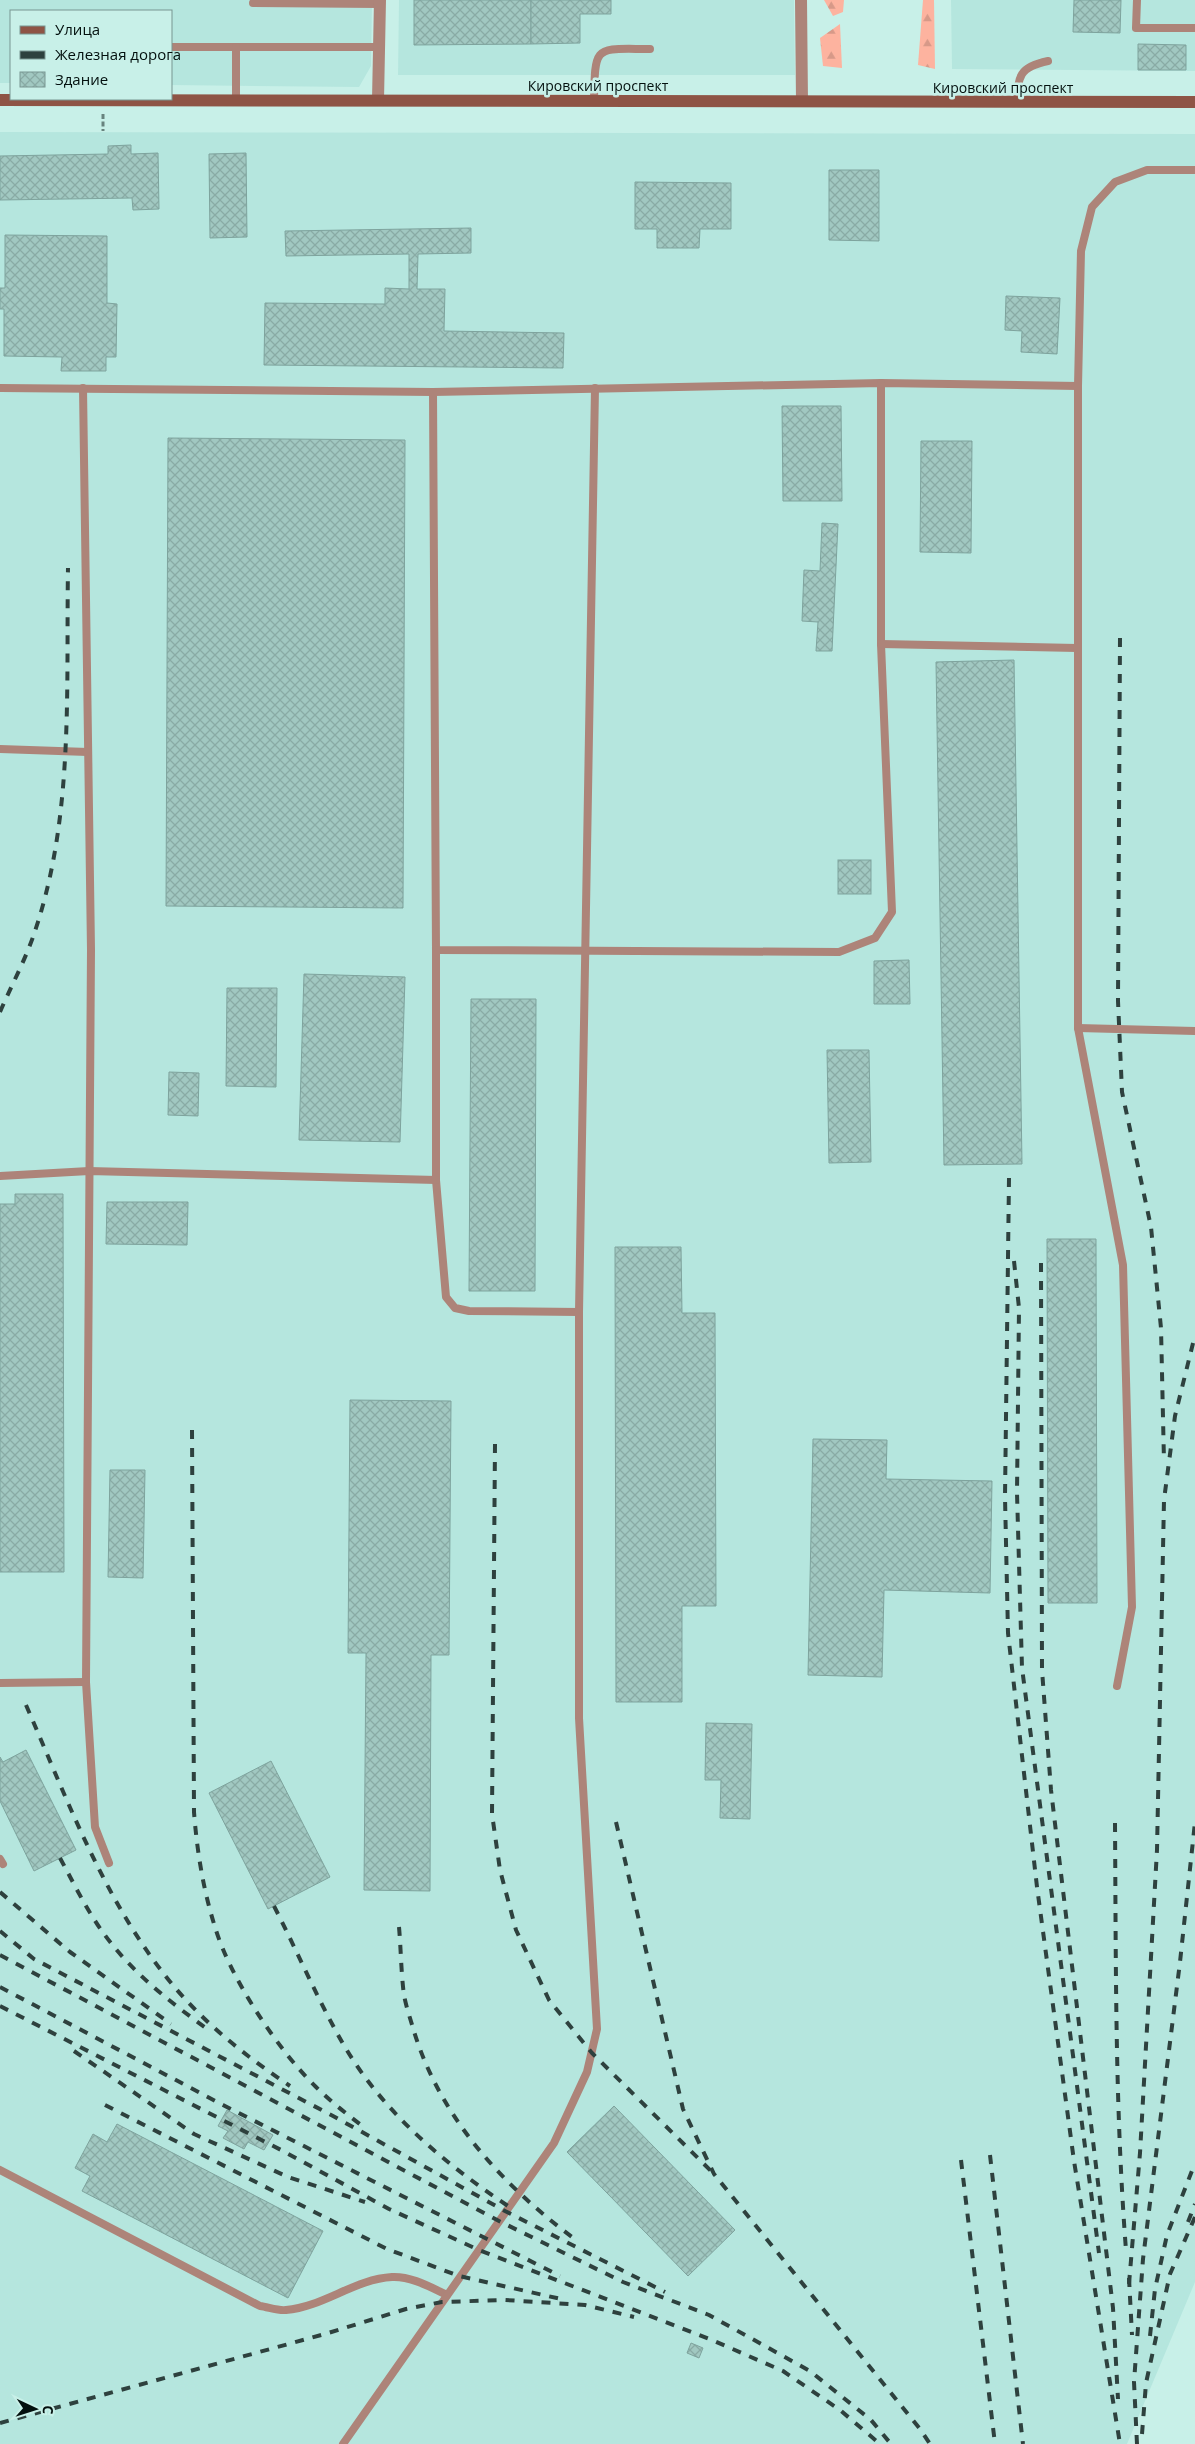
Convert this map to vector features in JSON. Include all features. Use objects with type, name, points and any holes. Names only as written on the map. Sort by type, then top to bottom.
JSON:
[{"type":"main road","name":"Кировский проспект","points":[[0,100],[1195,102]]},
{"type":"street","points":[[801,0],[802,102]]},
{"type":"street","points":[[378,100],[380,2]]},
{"type":"lane","points":[[1137,0],[1136,28],[1195,28]]},
{"type":"lane","points":[[253,3],[380,2]]},
{"type":"lane","points":[[172,47],[379,47]]},
{"type":"lane","points":[[236,47],[236,100]]},
{"type":"lane","points":[[594,101],[595,62],[600,54],[609,49],[650,49]]},
{"type":"lane","points":[[1017,103],[1018,80],[1024,70],[1035,64],[1048,61]]},
{"type":"lane","points":[[1117,1686],[1132,1607],[1122,1265],[1078,1028],[1078,386],[1081,251],[1092,207],[1115,182],[1147,170],[1195,170]]},
{"type":"lane","points":[[0,388],[433,392],[881,383],[1078,386]]},
{"type":"lane","points":[[436,950],[839,952],[875,938],[892,912],[881,644],[881,383]]},
{"type":"lane","points":[[83,388],[91,950],[86,1682],[95,1827],[109,1863]]},
{"type":"lane","points":[[343,2444],[554,2143],[588,2072],[597,2029],[579,1718],[578,1312],[595,388]]},
{"type":"lane","points":[[433,392],[436,1180],[446,1297],[454,1308],[469,1311],[578,1312]]},
{"type":"lane","points":[[881,644],[1077,648]]},
{"type":"lane","points":[[0,749],[88,752]]},
{"type":"lane","points":[[1078,1028],[1195,1031]]},
{"type":"lane","points":[[0,1176],[89,1171],[436,1180]]},
{"type":"lane","points":[[0,1683],[86,1682]]},
{"type":"lane","points":[[0,2170],[260,2306],[284,2311],[309,2306],[368,2282],[393,2277],[420,2282],[446,2296]]},
{"type":"shaded area","points":[[0,0],[372,0],[371,66],[359,87],[172,85],[172,10],[10,10],[10,83],[0,83]]},
{"type":"shaded area","points":[[399,0],[794,0],[795,75],[398,75]]},
{"type":"shaded area","points":[[951,0],[1195,0],[1195,71],[952,69]]},
{"type":"shaded area","points":[[0,132],[1195,134],[1195,2282],[1127,2444],[0,2444]]},
{"type":"green space","points":[[824,0],[844,0],[843,12],[833,16]]},
{"type":"green space","points":[[923,0],[934,0],[935,69],[918,65]]},
{"type":"green space","points":[[840,24],[842,68],[823,66],[820,38]]},
{"type":"building","points":[[414,0],[531,0],[531,44],[414,45]]},
{"type":"building","points":[[531,0],[611,0],[611,14],[580,14],[580,43],[531,44]]},
{"type":"building","points":[[1074,0],[1121,0],[1120,33],[1073,32]]},
{"type":"building","points":[[1138,44],[1186,45],[1186,70],[1138,70]]},
{"type":"building","points":[[131,145],[131,154],[158,153],[159,209],[133,210],[132,198],[0,200],[0,156],[108,154],[108,146]]},
{"type":"building","points":[[246,153],[247,237],[210,238],[209,154]]},
{"type":"building","points":[[829,170],[879,170],[879,241],[829,240]]},
{"type":"building","points":[[635,182],[731,183],[731,229],[700,229],[699,248],[657,248],[657,229],[635,229]]},
{"type":"building","points":[[471,228],[471,253],[418,254],[417,289],[445,289],[444,331],[564,333],[563,368],[264,365],[265,303],[385,304],[385,288],[409,289],[409,254],[286,256],[285,231]]},
{"type":"building","points":[[5,235],[107,236],[107,303],[117,304],[116,357],[106,357],[106,371],[61,371],[62,357],[4,356],[4,309],[0,309],[0,288],[5,288]]},
{"type":"building","points":[[1006,296],[1060,298],[1057,354],[1021,352],[1022,331],[1005,330]]},
{"type":"building","points":[[782,406],[841,406],[842,501],[783,501]]},
{"type":"building","points":[[168,438],[405,440],[403,908],[166,906]]},
{"type":"building","points":[[921,441],[972,441],[971,553],[920,552]]},
{"type":"building","points":[[822,523],[838,524],[832,651],[816,651],[818,622],[802,621],[804,570],[820,571]]},
{"type":"building","points":[[1014,660],[1022,1164],[944,1165],[936,662]]},
{"type":"building","points":[[838,860],[871,860],[871,894],[838,894]]},
{"type":"building","points":[[909,960],[910,1004],[874,1004],[874,961]]},
{"type":"building","points":[[304,974],[405,977],[400,1142],[299,1140]]},
{"type":"building","points":[[227,988],[277,988],[276,1087],[226,1086]]},
{"type":"building","points":[[471,999],[536,999],[535,1291],[469,1291]]},
{"type":"building","points":[[827,1050],[869,1050],[871,1162],[829,1163]]},
{"type":"building","points":[[169,1072],[199,1073],[198,1116],[168,1115]]},
{"type":"building","points":[[15,1194],[63,1194],[64,1572],[0,1572],[0,1204],[15,1204]]},
{"type":"building","points":[[107,1202],[188,1202],[187,1245],[106,1244]]},
{"type":"building","points":[[1047,1239],[1096,1239],[1097,1603],[1048,1603]]},
{"type":"building","points":[[615,1247],[681,1247],[682,1313],[715,1313],[716,1606],[682,1606],[682,1702],[616,1702]]},
{"type":"building","points":[[350,1400],[451,1401],[449,1655],[431,1655],[430,1891],[364,1890],[366,1653],[348,1653]]},
{"type":"building","points":[[813,1439],[887,1440],[886,1479],[992,1481],[990,1593],[884,1590],[882,1677],[808,1675]]},
{"type":"building","points":[[110,1470],[145,1470],[143,1578],[108,1577]]},
{"type":"building","points":[[706,1723],[752,1724],[750,1819],[720,1818],[721,1780],[705,1780]]},
{"type":"building","points":[[26,1750],[76,1850],[34,1871],[0,1801],[0,1757],[3,1762]]},
{"type":"building","points":[[271,1761],[330,1877],[268,1909],[209,1793]]},
{"type":"building","points":[[614,2106],[735,2230],[688,2276],[567,2152]]},
{"type":"building","points":[[227,2110],[273,2135],[264,2150],[248,2142],[244,2149],[223,2138],[228,2131],[218,2126]]},
{"type":"building","points":[[117,2124],[323,2231],[288,2298],[82,2191],[90,2176],[75,2168],[93,2134],[107,2142]]},
{"type":"building","points":[[691,2343],[703,2348],[699,2358],[687,2353]]},
{"type":"railway","points":[[0,1012],[24,960],[36,928],[57,840],[66,749],[68,568]]},
{"type":"railway","points":[[1120,638],[1118,1001],[1122,1092],[1151,1227],[1161,1328],[1164,1462]]},
{"type":"railway","points":[[1009,1178],[1005,1497],[1008,1633],[1037,1887],[1074,2161],[1120,2444]]},
{"type":"railway","points":[[1014,1261],[1019,1308],[1017,1493],[1022,1668],[1099,2253]]},
{"type":"railway","points":[[1041,1263],[1042,1670],[1051,1790],[1113,2308],[1118,2399]]},
{"type":"railway","points":[[1129,2284],[1140,2153],[1157,1850],[1164,1500],[1175,1416],[1195,1335]]},
{"type":"railway","points":[[192,1430],[194,1812],[199,1856],[207,1898],[222,1947],[244,1990],[271,2034],[301,2072],[334,2103],[365,2128]]},
{"type":"railway","points":[[495,1444],[492,1814],[500,1870],[516,1930],[549,2000],[592,2053],[714,2174]]},
{"type":"railway","points":[[26,1705],[73,1814],[107,1885],[148,1953],[185,1999],[213,2027],[258,2064],[290,2086]]},
{"type":"railway","points":[[616,1822],[683,2109],[714,2174],[920,2429],[930,2444]]},
{"type":"railway","points":[[1137,2444],[1134,2382],[1143,2259],[1180,1962],[1195,1822]]},
{"type":"railway","points":[[1115,1823],[1118,2090],[1126,2250]]},
{"type":"railway","points":[[60,1858],[89,1911],[117,1950],[144,1979],[206,2028]]},
{"type":"railway","points":[[0,1892],[70,1952],[171,2024]]},
{"type":"railway","points":[[274,1906],[342,2042],[376,2091],[396,2114],[439,2155],[511,2208]]},
{"type":"railway","points":[[399,1927],[404,1995],[424,2060],[439,2091],[457,2120],[499,2173],[523,2197],[576,2240]]},
{"type":"railway","points":[[0,1931],[34,1959],[333,2116],[505,2211],[665,2292]]},
{"type":"railway","points":[[0,1955],[499,2221],[623,2282],[709,2315],[810,2371],[871,2420],[891,2444]]},
{"type":"railway","points":[[0,1987],[223,2105],[560,2276]]},
{"type":"railway","points":[[0,2006],[283,2151],[389,2209],[479,2250],[712,2340],[783,2371],[840,2410],[880,2444]]},
{"type":"railway","points":[[74,2051],[194,2134],[288,2177],[365,2202]]},
{"type":"railway","points":[[105,2105],[387,2249],[459,2276],[561,2299]]},
{"type":"railway","points":[[990,2155],[1023,2444]]},
{"type":"railway","points":[[961,2160],[995,2444]]},
{"type":"railway","points":[[1150,2336],[1155,2289],[1167,2235],[1195,2163]]},
{"type":"railway","points":[[1188,2222],[1195,2204]]},
{"type":"railway","points":[[1142,2434],[1146,2383],[1170,2274],[1195,2217]]},
{"type":"railway","points":[[1129,2278],[1132,2335]]},
{"type":"railway","points":[[0,2423],[325,2334],[406,2309],[442,2302],[505,2300],[585,2305],[634,2317]]}]
